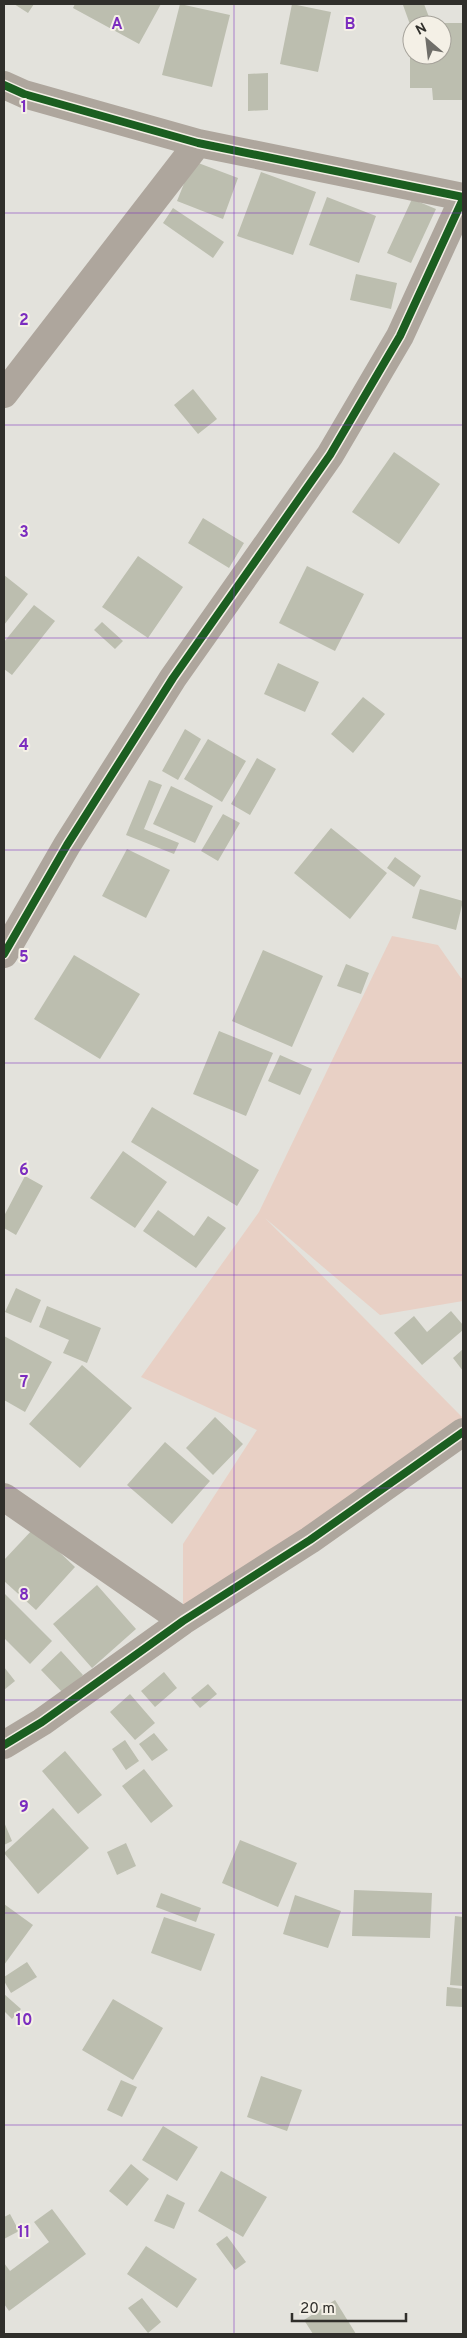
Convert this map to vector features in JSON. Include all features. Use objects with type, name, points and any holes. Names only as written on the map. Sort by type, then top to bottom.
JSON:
[{"type":"street","points":[[4,85],[24,94],[198,143],[463,198],[400,336],[330,455],[173,678],[67,845],[4,954]]},
{"type":"street","points":[[4,394],[198,143]]},
{"type":"street","points":[[4,1744],[42,1722],[183,1621],[310,1540],[463,1432]]},
{"type":"street","points":[[4,1497],[183,1621]]},
{"type":"shaded area","points":[[392,936],[438,945],[461,978],[463,978],[463,1301],[380,1315],[265,1218],[463,1418],[463,1432],[183,1621],[183,1544],[257,1430],[141,1377],[259,1212]]},
{"type":"building","points":[[14,4],[34,4],[28,13]]},
{"type":"building","points":[[75,4],[161,4],[139,44],[73,8]]},
{"type":"building","points":[[180,4],[230,15],[212,87],[162,75]]},
{"type":"building","points":[[292,4],[331,12],[318,72],[280,64]]},
{"type":"building","points":[[424,4],[428,15],[407,15],[403,5]]},
{"type":"building","points":[[452,23],[463,23],[463,100],[433,100],[432,88],[410,88],[410,65],[452,65]]},
{"type":"building","points":[[268,73],[268,110],[248,111],[248,74]]},
{"type":"building","points":[[193,161],[238,178],[223,219],[177,201]]},
{"type":"building","points":[[261,172],[316,192],[293,255],[237,236]]},
{"type":"building","points":[[327,197],[376,216],[359,263],[309,245]]},
{"type":"building","points":[[412,199],[436,209],[411,263],[387,253]]},
{"type":"building","points":[[173,208],[224,242],[213,258],[163,223]]},
{"type":"building","points":[[356,274],[397,283],[391,309],[350,300]]},
{"type":"building","points":[[193,389],[217,419],[198,434],[174,405]]},
{"type":"building","points":[[394,452],[440,484],[399,544],[352,512]]},
{"type":"building","points":[[203,518],[244,543],[229,568],[188,543]]},
{"type":"building","points":[[138,556],[183,587],[148,638],[102,607]]},
{"type":"building","points":[[307,566],[364,594],[335,651],[279,623]]},
{"type":"building","points":[[4,575],[28,594],[4,625]]},
{"type":"building","points":[[34,605],[55,621],[12,675],[4,669],[4,642]]},
{"type":"building","points":[[102,622],[123,641],[115,649],[94,630]]},
{"type":"building","points":[[278,663],[319,682],[305,712],[264,694]]},
{"type":"building","points":[[363,697],[385,714],[353,753],[331,734]]},
{"type":"building","points":[[185,729],[201,739],[178,780],[162,771]]},
{"type":"building","points":[[208,739],[246,761],[222,802],[184,779]]},
{"type":"building","points":[[257,758],[276,769],[250,815],[231,804]]},
{"type":"building","points":[[149,780],[162,785],[144,829],[179,843],[174,854],[126,835]]},
{"type":"building","points":[[171,786],[213,806],[195,843],[153,824]]},
{"type":"building","points":[[223,814],[240,823],[218,861],[201,851]]},
{"type":"building","points":[[331,828],[387,873],[350,919],[294,873]]},
{"type":"building","points":[[127,849],[170,870],[146,918],[102,896]]},
{"type":"building","points":[[395,857],[421,876],[414,887],[387,868]]},
{"type":"building","points":[[420,889],[463,901],[456,930],[412,918]]},
{"type":"building","points":[[263,950],[323,976],[292,1047],[232,1021]]},
{"type":"building","points":[[74,955],[140,994],[100,1059],[34,1019]]},
{"type":"building","points":[[346,964],[369,973],[361,994],[337,986]]},
{"type":"building","points":[[219,1031],[273,1053],[246,1116],[193,1094]]},
{"type":"building","points":[[280,1055],[312,1069],[300,1095],[268,1081]]},
{"type":"building","points":[[152,1107],[259,1170],[237,1206],[131,1142]]},
{"type":"building","points":[[123,1151],[167,1182],[135,1228],[90,1198]]},
{"type":"building","points":[[25,1176],[43,1186],[16,1235],[4,1228],[4,1216]]},
{"type":"building","points":[[158,1210],[194,1236],[208,1216],[226,1228],[196,1268],[143,1231]]},
{"type":"building","points":[[16,1288],[41,1300],[31,1323],[5,1312]]},
{"type":"building","points":[[47,1306],[101,1328],[87,1363],[63,1353],[69,1340],[39,1327]]},
{"type":"building","points":[[451,1311],[463,1325],[463,1330],[422,1365],[394,1333],[414,1316],[427,1332]]},
{"type":"building","points":[[4,1336],[52,1362],[25,1412],[4,1400]]},
{"type":"building","points":[[463,1349],[463,1371],[453,1358]]},
{"type":"building","points":[[82,1365],[132,1408],[80,1468],[29,1424]]},
{"type":"building","points":[[215,1417],[243,1444],[213,1475],[186,1448]]},
{"type":"building","points":[[165,1442],[210,1481],[172,1524],[127,1485]]},
{"type":"building","points":[[34,1528],[75,1567],[36,1610],[4,1581],[4,1560]]},
{"type":"building","points":[[97,1585],[136,1629],[92,1668],[53,1624]]},
{"type":"building","points":[[4,1593],[52,1641],[30,1664],[4,1638]]},
{"type":"building","points":[[61,1651],[83,1675],[63,1693],[41,1670]]},
{"type":"building","points":[[4,1667],[15,1681],[4,1690]]},
{"type":"building","points":[[164,1672],[177,1688],[155,1707],[141,1691]]},
{"type":"building","points":[[208,1684],[217,1694],[200,1708],[191,1698]]},
{"type":"building","points":[[130,1694],[155,1723],[135,1740],[110,1712]]},
{"type":"building","points":[[154,1733],[168,1750],[152,1761],[139,1744]]},
{"type":"building","points":[[125,1740],[139,1761],[126,1770],[112,1749]]},
{"type":"building","points":[[65,1751],[102,1795],[78,1814],[42,1771]]},
{"type":"building","points":[[144,1769],[173,1806],[151,1823],[122,1786]]},
{"type":"building","points":[[53,1808],[89,1848],[38,1894],[4,1853]]},
{"type":"building","points":[[4,1822],[12,1841],[4,1845]]},
{"type":"building","points":[[240,1840],[297,1863],[278,1907],[222,1883]]},
{"type":"building","points":[[126,1843],[136,1866],[117,1875],[107,1852]]},
{"type":"building","points":[[354,1890],[432,1893],[430,1938],[352,1936]]},
{"type":"building","points":[[161,1893],[201,1908],[196,1922],[156,1907]]},
{"type":"building","points":[[295,1895],[341,1911],[328,1948],[283,1934]]},
{"type":"building","points":[[4,1904],[33,1925],[4,1965]]},
{"type":"building","points":[[455,1916],[463,1917],[463,1986],[450,1985]]},
{"type":"building","points":[[164,1917],[215,1934],[201,1971],[151,1953]]},
{"type":"building","points":[[27,1962],[37,1977],[11,1993],[4,1981],[4,1977]]},
{"type":"building","points":[[447,1987],[463,1989],[463,2007],[446,2006]]},
{"type":"building","points":[[4,1994],[21,2009],[12,2019],[4,2011]]},
{"type":"building","points":[[113,1999],[163,2028],[133,2080],[82,2050]]},
{"type":"building","points":[[261,2076],[302,2090],[287,2131],[247,2117]]},
{"type":"building","points":[[121,2080],[137,2087],[122,2117],[107,2110]]},
{"type":"building","points":[[163,2126],[198,2147],[177,2181],[142,2160]]},
{"type":"building","points":[[131,2164],[149,2179],[127,2206],[109,2191]]},
{"type":"building","points":[[221,2171],[267,2197],[243,2237],[198,2211]]},
{"type":"building","points":[[167,2194],[185,2203],[174,2229],[154,2221]]},
{"type":"building","points":[[52,2209],[86,2254],[9,2311],[4,2304],[4,2263],[10,2271],[49,2242],[34,2222]]},
{"type":"building","points":[[10,2214],[19,2231],[4,2239],[4,2217]]},
{"type":"building","points":[[227,2236],[246,2262],[235,2270],[216,2244]]},
{"type":"building","points":[[146,2246],[197,2279],[177,2308],[127,2274]]},
{"type":"building","points":[[142,2298],[161,2322],[148,2333],[128,2308]]},
{"type":"building","points":[[335,2300],[356,2334],[313,2334],[304,2320]]},
{"type":"cycle path","points":[[4,85],[24,94],[198,143],[463,197]]},
{"type":"cycle path","points":[[4,954],[67,845],[173,678],[330,455],[400,336],[463,199]]},
{"type":"cycle path","points":[[4,1745],[42,1722],[183,1621],[310,1540],[463,1432]]}]
